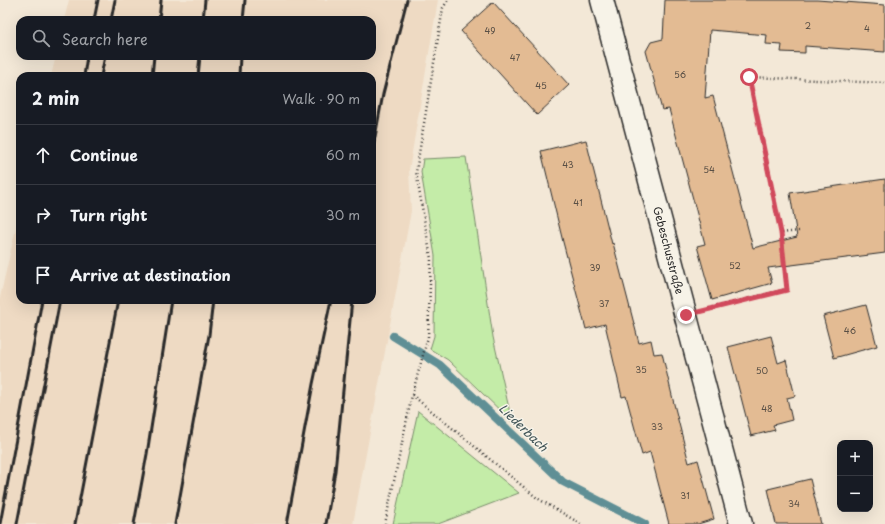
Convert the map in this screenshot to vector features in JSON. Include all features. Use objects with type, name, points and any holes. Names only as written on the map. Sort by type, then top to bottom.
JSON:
[{"type":"street","name":"Gebeschusstraße","points":[[602,0],[741,524]]},
{"type":"path","points":[[385,524],[412,395],[428,337],[430,259],[416,172],[443,8],[448,0]]},
{"type":"path","points":[[686,315],[787,290],[781,233],[749,77],[885,83]]},
{"type":"path","points":[[781,233],[800,231]]},
{"type":"path","points":[[412,395],[537,498],[581,524]]},
{"type":"shaded area","points":[[69,0],[438,0],[409,170],[411,211],[353,524],[0,524],[0,297],[16,228],[16,304],[376,304],[376,72],[52,72],[55,60],[376,60],[376,16],[65,16]]},
{"type":"green space","points":[[466,157],[493,337],[512,422],[448,360],[430,349],[434,336],[435,256],[421,172],[423,159]]},
{"type":"green space","points":[[418,411],[519,493],[438,524],[393,524]]},
{"type":"building","points":[[665,0],[817,0],[885,5],[885,52],[805,46],[805,53],[781,52],[782,45],[766,44],[767,35],[710,30],[705,98],[713,96],[753,248],[797,237],[790,193],[885,179],[885,253],[768,268],[772,283],[712,300],[697,246],[705,244],[669,109],[662,110],[646,51],[651,42],[663,39]]},
{"type":"building","points":[[493,2],[569,85],[537,115],[461,31]]},
{"type":"building","points":[[586,140],[639,343],[651,340],[654,354],[662,353],[689,463],[698,460],[714,519],[698,524],[669,524],[650,452],[642,455],[626,396],[622,397],[605,324],[586,329],[541,151]]},
{"type":"building","points":[[866,305],[877,346],[834,358],[823,316]]},
{"type":"building","points":[[771,336],[778,363],[786,360],[795,396],[787,398],[792,420],[773,425],[775,430],[751,436],[728,347]]},
{"type":"building","points":[[810,479],[821,524],[776,524],[768,489]]},
{"type":"waterway","name":"Liederbach","points":[[393,336],[440,365],[563,482],[645,524]]},
{"type":"railway","points":[[95,16],[98,0]]},
{"type":"railway","points":[[112,16],[115,0]]},
{"type":"railway","points":[[159,16],[161,0]]},
{"type":"railway","points":[[203,16],[205,0]]},
{"type":"railway","points":[[243,16],[245,0]]},
{"type":"railway","points":[[376,132],[383,94],[407,0]]},
{"type":"railway","points":[[85,72],[86,60]]},
{"type":"railway","points":[[102,72],[104,60]]},
{"type":"railway","points":[[152,72],[154,60]]},
{"type":"railway","points":[[198,72],[200,60]]},
{"type":"railway","points":[[239,72],[240,60]]},
{"type":"railway","points":[[0,524],[41,304]]},
{"type":"railway","points":[[17,524],[59,304]]},
{"type":"railway","points":[[75,524],[117,304]]},
{"type":"railway","points":[[134,524],[147,454],[170,304]]},
{"type":"railway","points":[[175,524],[209,335],[213,304]]},
{"type":"railway","points":[[287,524],[313,384],[330,304]]},
{"type":"railway","points":[[326,524],[335,471],[352,304]]},
{"type":"route","points":[[686,315],[787,290],[781,233],[749,77]]}]
